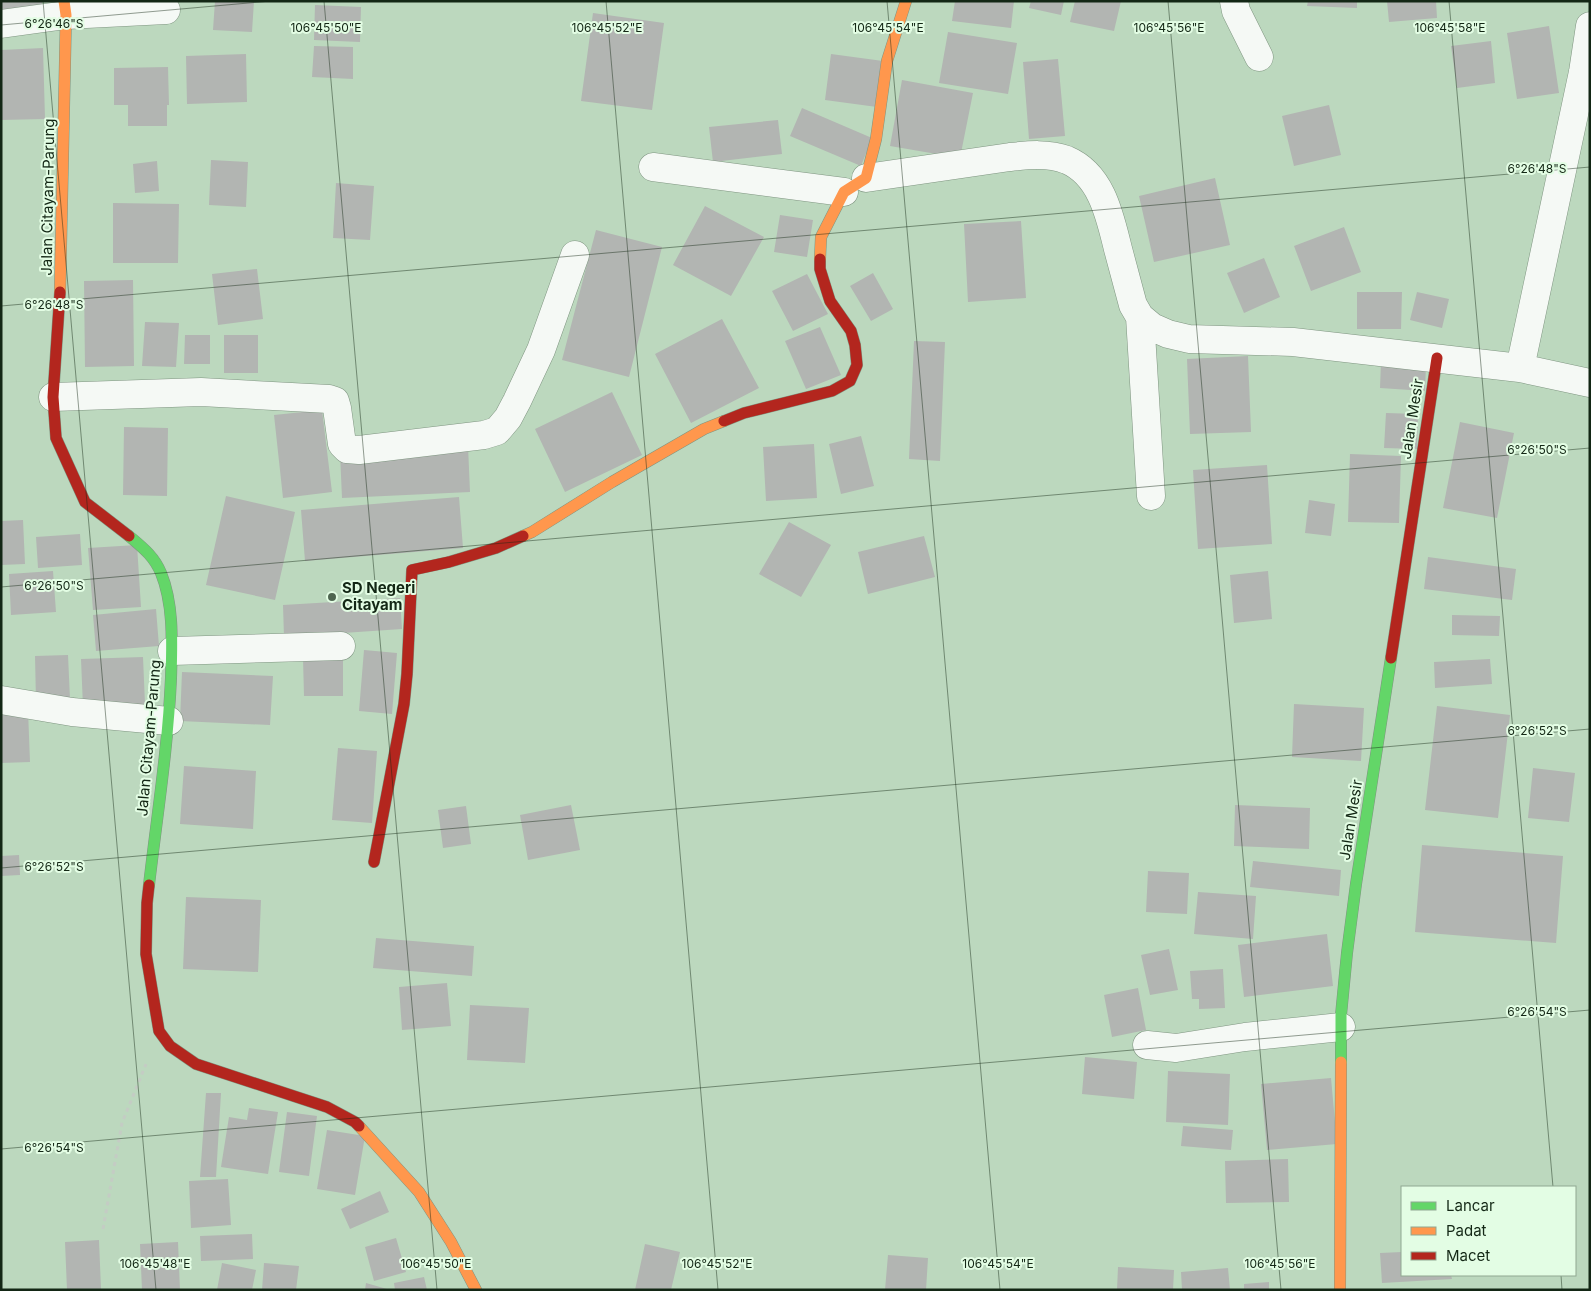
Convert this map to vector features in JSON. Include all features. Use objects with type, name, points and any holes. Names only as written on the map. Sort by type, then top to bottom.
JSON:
[{"type":"street","points":[[374,862],[404,704],[412,570],[450,562],[496,548],[532,532],[612,482],[704,429],[744,413],[832,391],[850,381],[857,365],[855,345],[851,332],[830,301],[820,269],[821,237],[855,185],[876,139],[888,61],[906,1]]},
{"type":"street","points":[[1234,1],[1236,11],[1259,57]]},
{"type":"street","points":[[1,24],[65,8],[166,10]]},
{"type":"street","name":"Jalan Citayam-Parung","points":[[65,8],[61,282],[53,397],[56,438],[85,502],[126,532],[153,558],[161,573],[169,598],[172,651],[169,721],[147,903],[146,954],[160,1031],[170,1046],[196,1064],[327,1107],[355,1122],[418,1192],[451,1242],[476,1290]]},
{"type":"street","points":[[1520,368],[1583,72],[1590,26]]},
{"type":"street","points":[[653,167],[855,185],[1018,156],[1034,154],[1051,156],[1068,161],[1089,177],[1100,192],[1109,214],[1133,305],[1140,317],[1152,327],[1168,334],[1189,339],[1293,342],[1437,358],[1520,368],[1590,383]]},
{"type":"street","points":[[53,397],[201,392],[329,399],[335,401],[342,444],[348,449],[359,450],[484,435],[497,431],[508,418],[517,401],[541,350],[575,255]]},
{"type":"street","points":[[1140,317],[1151,496]]},
{"type":"street","name":"Jalan Mesir","points":[[1340,1290],[1342,1027],[1347,953],[1437,358]]},
{"type":"street","points":[[172,651],[341,646]]},
{"type":"street","points":[[1,700],[72,712],[169,721]]},
{"type":"street","points":[[1147,1045],[1176,1048],[1245,1037],[1342,1027]]},
{"type":"path","points":[[104,1229],[122,1123],[160,1031]]},
{"type":"building","points":[[1,1],[42,1],[42,5],[1,10]]},
{"type":"building","points":[[215,1],[254,1],[252,32],[213,30]]},
{"type":"building","points":[[955,1],[1014,1],[1011,28],[952,21]]},
{"type":"building","points":[[1031,1],[1064,1],[1061,15],[1029,8]]},
{"type":"building","points":[[1075,1],[1121,1],[1114,31],[1070,22]]},
{"type":"building","points":[[1308,1],[1357,1],[1357,8],[1307,6]]},
{"type":"building","points":[[1387,1],[1436,1],[1437,18],[1389,22]]},
{"type":"building","points":[[315,5],[361,7],[360,42],[314,40]]},
{"type":"building","points":[[593,13],[664,23],[652,110],[581,101]]},
{"type":"building","points":[[1549,26],[1559,93],[1517,99],[1507,33]]},
{"type":"building","points":[[948,32],[1017,43],[1008,94],[939,83]]},
{"type":"building","points":[[1491,41],[1495,83],[1457,88],[1451,46]]},
{"type":"building","points":[[314,46],[353,47],[353,79],[312,77]]},
{"type":"building","points":[[43,48],[45,119],[1,120],[1,50]]},
{"type":"building","points":[[246,54],[247,102],[187,104],[186,56]]},
{"type":"building","points":[[831,54],[883,61],[877,107],[825,100]]},
{"type":"building","points":[[1058,59],[1065,136],[1029,139],[1023,62]]},
{"type":"building","points":[[168,67],[169,105],[167,105],[167,126],[128,126],[128,105],[114,105],[114,68]]},
{"type":"building","points":[[902,80],[973,93],[960,158],[890,146]]},
{"type":"building","points":[[1329,105],[1341,155],[1294,166],[1282,116]]},
{"type":"building","points":[[802,108],[872,138],[861,166],[790,136]]},
{"type":"building","points":[[778,120],[782,154],[713,162],[709,127]]},
{"type":"building","points":[[211,160],[248,162],[246,207],[209,205]]},
{"type":"building","points":[[157,161],[159,191],[135,193],[133,164]]},
{"type":"building","points":[[1215,178],[1230,245],[1154,262],[1139,196]]},
{"type":"building","points":[[336,183],[374,186],[370,240],[333,238]]},
{"type":"building","points":[[113,203],[179,204],[178,263],[113,263]]},
{"type":"building","points":[[705,206],[764,237],[731,296],[673,265]]},
{"type":"building","points":[[780,215],[813,220],[807,257],[774,252]]},
{"type":"building","points":[[1021,221],[1026,298],[968,302],[964,224]]},
{"type":"building","points":[[1344,227],[1361,272],[1311,291],[1294,246]]},
{"type":"building","points":[[596,230],[662,247],[629,377],[562,360]]},
{"type":"building","points":[[1264,258],[1280,297],[1244,313],[1227,273]]},
{"type":"building","points":[[257,269],[263,319],[218,325],[212,274]]},
{"type":"building","points":[[873,273],[893,309],[871,321],[850,286]]},
{"type":"building","points":[[807,274],[828,314],[793,331],[772,291]]},
{"type":"building","points":[[133,280],[134,366],[85,367],[84,281]]},
{"type":"building","points":[[1357,292],[1402,292],[1401,329],[1357,329]]},
{"type":"building","points":[[1417,292],[1449,299],[1442,328],[1410,320]]},
{"type":"building","points":[[722,319],[759,388],[691,423],[655,354]]},
{"type":"building","points":[[145,322],[179,323],[176,367],[142,366]]},
{"type":"building","points":[[820,327],[841,375],[806,389],[785,341]]},
{"type":"building","points":[[185,335],[210,335],[210,364],[184,364]]},
{"type":"building","points":[[224,335],[258,335],[258,373],[224,373]]},
{"type":"building","points":[[914,341],[945,342],[940,461],[909,459]]},
{"type":"building","points":[[1248,356],[1251,432],[1190,434],[1187,359]]},
{"type":"building","points":[[1381,362],[1426,365],[1425,391],[1380,388]]},
{"type":"building","points":[[612,392],[642,455],[565,492],[535,429]]},
{"type":"building","points":[[322,410],[332,492],[283,498],[274,415]]},
{"type":"building","points":[[1386,413],[1418,414],[1417,449],[1384,448]]},
{"type":"building","points":[[1460,422],[1514,433],[1497,518],[1443,508]]},
{"type":"building","points":[[124,427],[168,428],[167,496],[123,495]]},
{"type":"building","points":[[861,436],[874,486],[841,494],[829,444]]},
{"type":"building","points":[[814,444],[817,498],[766,501],[763,447]]},
{"type":"building","points":[[468,446],[470,492],[342,498],[340,453]]},
{"type":"building","points":[[1350,454],[1401,456],[1399,523],[1348,522]]},
{"type":"building","points":[[1267,465],[1272,544],[1198,549],[1193,470]]},
{"type":"building","points":[[226,496],[295,512],[275,600],[206,585]]},
{"type":"building","points":[[459,497],[463,548],[305,561],[301,510]]},
{"type":"building","points":[[1309,500],[1335,504],[1331,536],[1305,533]]},
{"type":"building","points":[[23,520],[25,564],[1,565],[1,521]]},
{"type":"building","points":[[789,522],[831,545],[801,597],[759,574]]},
{"type":"building","points":[[80,534],[82,565],[38,568],[36,537]]},
{"type":"building","points":[[924,536],[935,577],[868,594],[858,552]]},
{"type":"building","points":[[137,545],[141,607],[93,610],[88,548]]},
{"type":"building","points":[[1428,557],[1516,569],[1512,600],[1424,589]]},
{"type":"building","points":[[53,571],[56,612],[11,615],[9,574]]},
{"type":"building","points":[[1268,571],[1272,619],[1234,623],[1230,575]]},
{"type":"building","points":[[400,598],[402,629],[284,637],[283,605]]},
{"type":"building","points":[[156,609],[159,646],[96,651],[93,615]]},
{"type":"building","points":[[1452,615],[1500,616],[1499,636],[1452,635]]},
{"type":"building","points":[[364,650],[397,653],[392,714],[359,711]]},
{"type":"building","points":[[68,655],[70,699],[36,701],[35,656]]},
{"type":"building","points":[[143,657],[145,704],[83,707],[81,659]]},
{"type":"building","points":[[343,657],[343,696],[304,696],[303,658]]},
{"type":"building","points":[[1490,659],[1492,684],[1435,688],[1434,662]]},
{"type":"building","points":[[182,672],[273,676],[270,725],[180,721]]},
{"type":"building","points":[[1294,704],[1364,708],[1361,761],[1292,757]]},
{"type":"building","points":[[1437,706],[1510,715],[1498,818],[1425,810]]},
{"type":"building","points":[[28,710],[30,762],[1,763],[1,711]]},
{"type":"building","points":[[338,748],[377,751],[372,823],[332,820]]},
{"type":"building","points":[[184,766],[256,771],[253,829],[180,824]]},
{"type":"building","points":[[1533,768],[1575,773],[1569,822],[1528,818]]},
{"type":"building","points":[[571,805],[580,850],[528,860],[520,815]]},
{"type":"building","points":[[1235,805],[1310,808],[1309,849],[1234,846]]},
{"type":"building","points":[[466,806],[471,844],[443,848],[438,810]]},
{"type":"building","points":[[1422,845],[1563,856],[1556,943],[1415,932]]},
{"type":"building","points":[[19,855],[20,875],[1,876],[1,856]]},
{"type":"building","points":[[1253,861],[1341,870],[1339,896],[1250,887]]},
{"type":"building","points":[[1148,871],[1189,873],[1187,914],[1146,912]]},
{"type":"building","points":[[1198,892],[1256,896],[1253,939],[1194,934]]},
{"type":"building","points":[[186,897],[261,900],[258,972],[183,969]]},
{"type":"building","points":[[1327,934],[1333,986],[1244,997],[1238,945]]},
{"type":"building","points":[[376,938],[474,946],[472,976],[373,968]]},
{"type":"building","points":[[1169,949],[1178,990],[1150,995],[1141,955]]},
{"type":"building","points":[[1223,969],[1225,1008],[1199,1009],[1199,999],[1192,999],[1190,971]]},
{"type":"building","points":[[447,983],[451,1026],[402,1030],[399,987]]},
{"type":"building","points":[[1138,988],[1146,1030],[1112,1037],[1104,995]]},
{"type":"building","points":[[470,1005],[529,1008],[525,1063],[467,1060]]},
{"type":"building","points":[[1085,1057],[1137,1062],[1134,1099],[1082,1094]]},
{"type":"building","points":[[1168,1071],[1230,1074],[1228,1125],[1166,1122]]},
{"type":"building","points":[[1331,1078],[1337,1144],[1267,1150],[1261,1084]]},
{"type":"building","points":[[206,1093],[221,1093],[216,1177],[200,1177]]},
{"type":"building","points":[[249,1108],[278,1112],[268,1174],[221,1167],[229,1117],[247,1120]]},
{"type":"building","points":[[287,1112],[317,1116],[309,1176],[279,1172]]},
{"type":"building","points":[[1183,1126],[1233,1130],[1231,1150],[1181,1146]]},
{"type":"building","points":[[327,1130],[365,1136],[355,1195],[317,1189]]},
{"type":"building","points":[[1288,1159],[1289,1202],[1226,1203],[1225,1161]]},
{"type":"building","points":[[228,1179],[231,1225],[191,1228],[189,1181]]},
{"type":"building","points":[[380,1191],[389,1212],[350,1229],[341,1209]]},
{"type":"building","points":[[252,1234],[253,1259],[201,1261],[200,1236]]},
{"type":"building","points":[[396,1238],[406,1272],[374,1281],[365,1247]]},
{"type":"building","points":[[99,1240],[101,1289],[67,1290],[65,1242]]},
{"type":"building","points":[[178,1242],[180,1290],[142,1290],[140,1244]]},
{"type":"building","points":[[645,1244],[680,1252],[671,1290],[635,1290]]},
{"type":"building","points":[[1401,1252],[1401,1276],[1451,1276],[1452,1279],[1382,1283],[1380,1253]]},
{"type":"building","points":[[888,1255],[928,1258],[926,1290],[885,1290]]},
{"type":"building","points":[[222,1263],[256,1270],[252,1290],[217,1290]]},
{"type":"building","points":[[264,1263],[299,1266],[296,1290],[262,1290]]},
{"type":"building","points":[[1118,1267],[1174,1270],[1173,1290],[1117,1290]]},
{"type":"building","points":[[1228,1268],[1230,1290],[1182,1290],[1181,1272]]},
{"type":"building","points":[[424,1277],[427,1290],[395,1290],[394,1283]]},
{"type":"building","points":[[1269,1282],[1269,1290],[1244,1290],[1244,1284]]},
{"type":"building","points":[[366,1283],[387,1289],[387,1290],[365,1290]]},
{"type":"traffic: fast","points":[[129,536],[147,552],[161,573],[168,598],[171,624],[171,678],[167,730],[149,885]]},
{"type":"traffic: fast","points":[[1341,1062],[1341,1015],[1347,953],[1391,658]]},
{"type":"traffic: slow","points":[[60,292],[66,15],[64,1]]},
{"type":"traffic: slow","points":[[820,259],[821,237],[844,192],[866,178],[876,139],[887,61],[906,1]]},
{"type":"traffic: slow","points":[[523,536],[704,429],[724,421]]},
{"type":"traffic: slow","points":[[1340,1290],[1341,1062]]},
{"type":"traffic: slow","points":[[359,1126],[419,1192],[451,1242],[476,1290]]},
{"type":"traffic: jam","points":[[724,421],[744,413],[832,391],[850,381],[857,365],[855,345],[851,331],[830,301],[820,269],[820,259]]},
{"type":"traffic: jam","points":[[60,292],[53,397],[56,438],[85,502],[129,536]]},
{"type":"traffic: jam","points":[[1391,658],[1437,358]]},
{"type":"traffic: jam","points":[[374,862],[404,704],[412,570],[449,562],[496,548],[523,536]]},
{"type":"traffic: jam","points":[[149,885],[146,954],[159,1031],[170,1046],[196,1064],[327,1107],[359,1126]]},
{"type":"place","name":"SD Negeri Citayam","points":[[332,597]]}]
